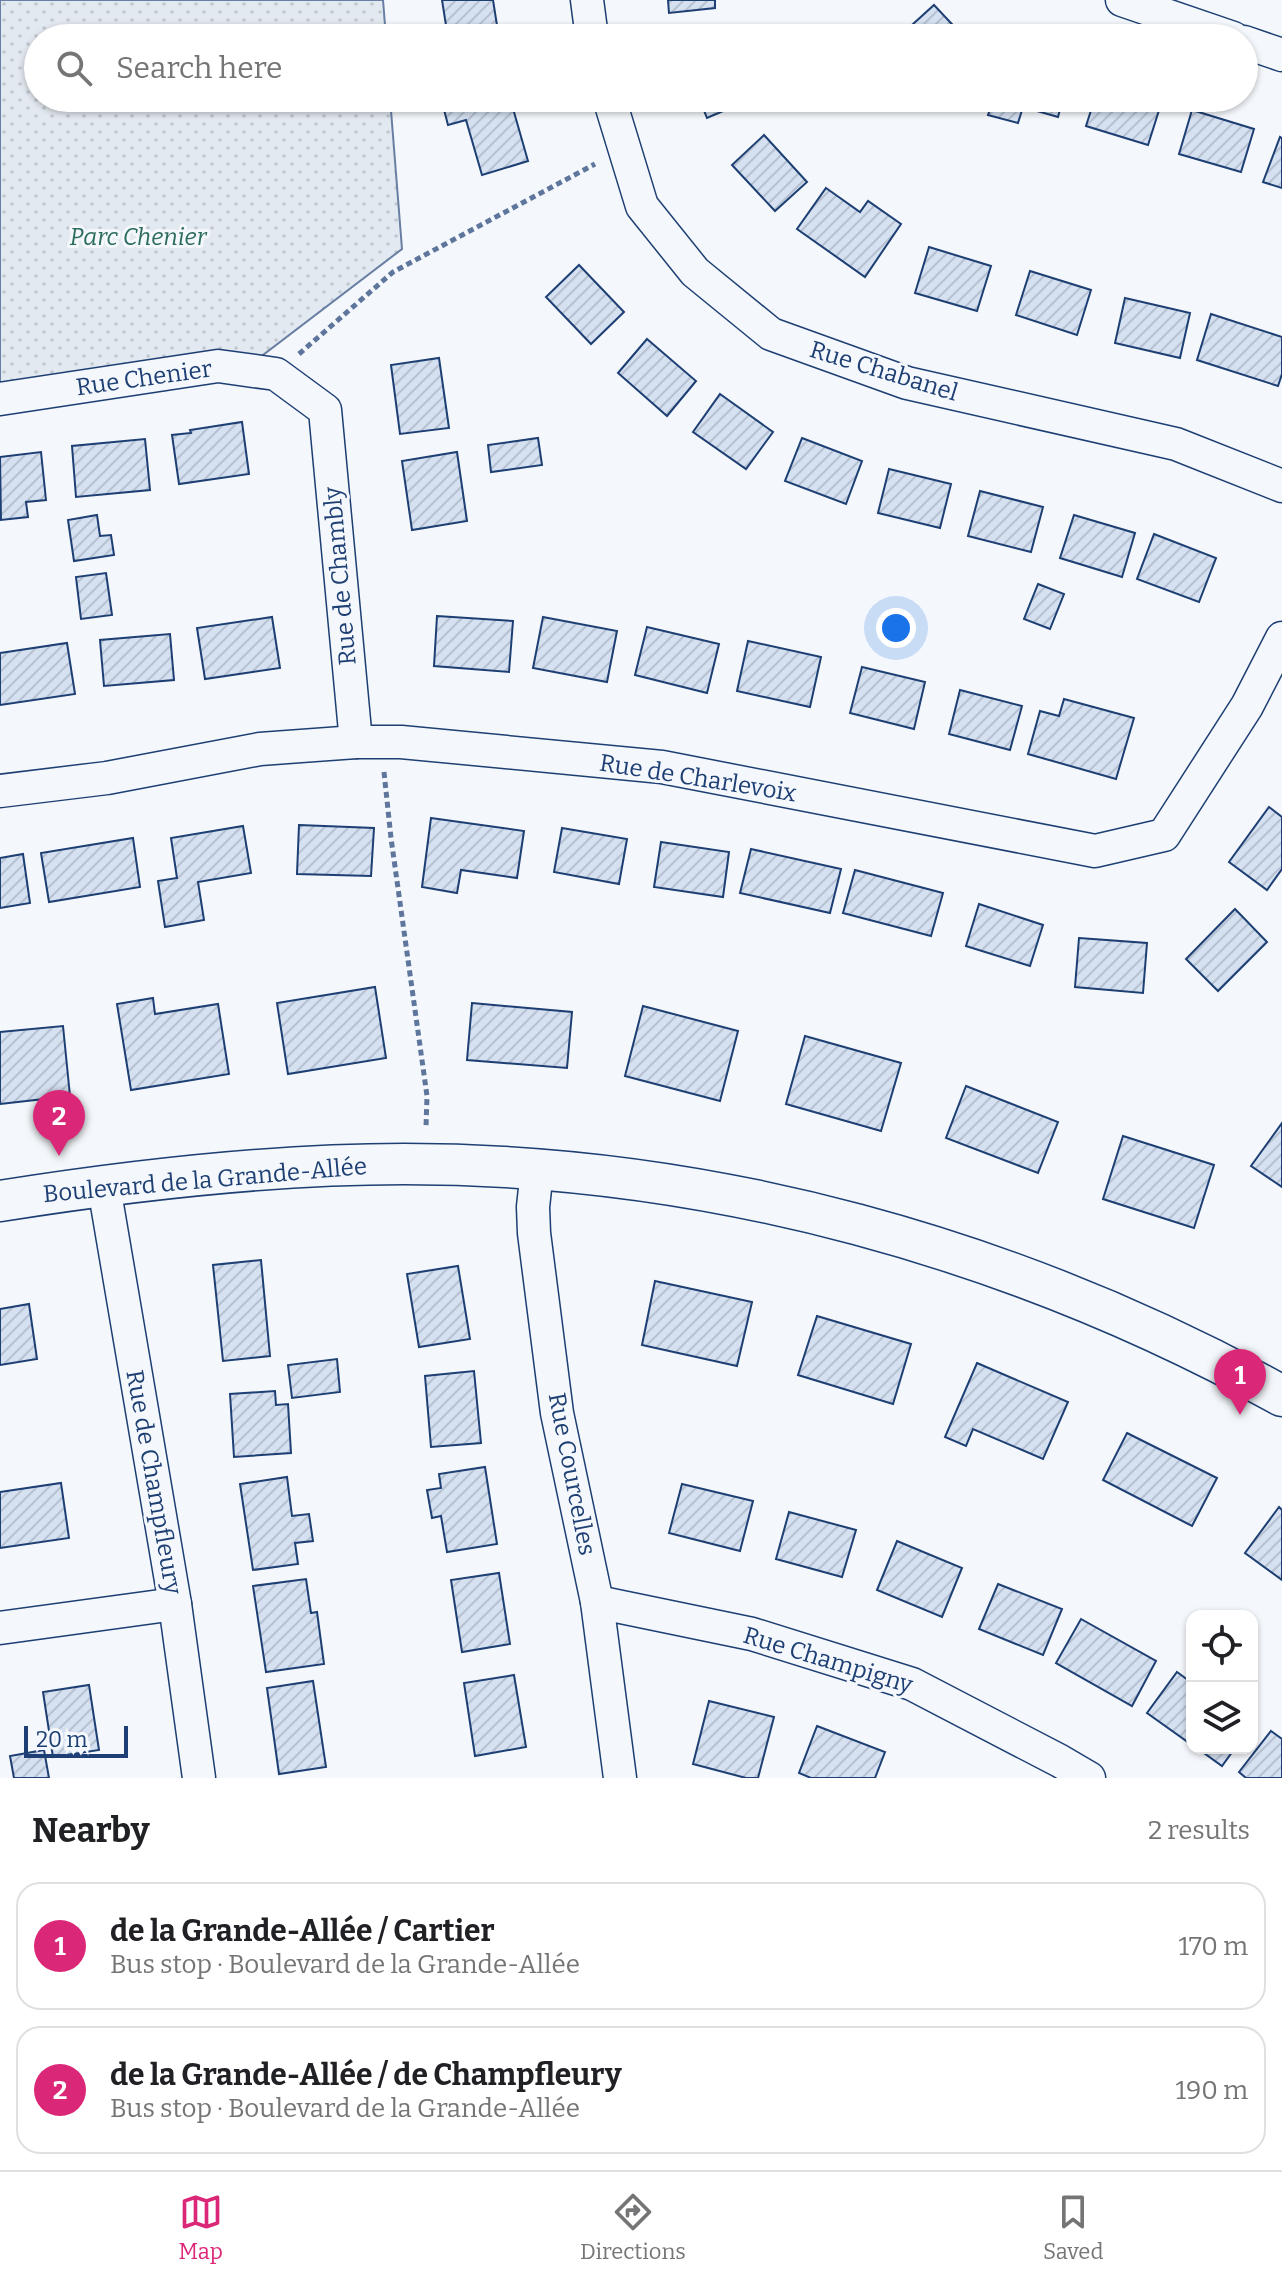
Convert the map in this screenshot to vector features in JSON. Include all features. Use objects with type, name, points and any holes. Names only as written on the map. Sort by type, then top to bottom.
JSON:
[{"type":"street","points":[[587,0],[590,24]]},
{"type":"street","points":[[1122,0],[1192,24]]},
{"type":"street","points":[[1258,47],[1282,55]]},
{"type":"street","name":"Rue Chabanel","points":[[613,112],[642,206],[695,272],[771,334],[907,383],[1176,444],[1282,486]]},
{"type":"street","name":"Rue Chenier","points":[[0,399],[218,366],[276,374],[325,410]]},
{"type":"street","name":"Rue de Chambly","points":[[325,410],[356,742]]},
{"type":"street","name":"Rue de Charlevoix","points":[[0,791],[107,778],[260,749],[401,742],[662,767],[1095,851],[1164,835],[1247,706],[1282,638]]},
{"type":"street","name":"Boulevard de la Grande-Allée","points":[[0,1201],[210,1175],[333,1165],[424,1164],[537,1170],[719,1193],[909,1238],[990,1264],[1068,1293],[1185,1345],[1282,1396]]},
{"type":"street","name":"Rue Courcelles","points":[[537,1170],[534,1233],[557,1413],[597,1602],[620,1778]]},
{"type":"street","name":"Rue de Champfleury","points":[[104,1187],[175,1604],[199,1778]]},
{"type":"street","name":"Rue Champigny","points":[[597,1602],[752,1634],[912,1684],[1089,1778]]},
{"type":"street","points":[[0,1628],[175,1604]]},
{"type":"path","points":[[276,374],[393,272],[624,148]]},
{"type":"path","points":[[384,771],[427,1096],[426,1126]]},
{"type":"green space","name":"Parc Chenier","points":[[0,0],[383,0],[385,24],[24,24],[24,112],[391,112],[402,249],[259,358],[0,398]]},
{"type":"building","points":[[442,0],[493,0],[497,24],[446,24]]},
{"type":"building","points":[[668,0],[715,0],[715,8],[669,13]]},
{"type":"building","points":[[934,5],[952,24],[913,24]]},
{"type":"building","points":[[445,112],[514,112],[528,161],[482,175],[466,120],[448,125]]},
{"type":"building","points":[[705,112],[721,112],[707,118]]},
{"type":"building","points":[[989,112],[1021,112],[1018,123],[988,115]]},
{"type":"building","points":[[1040,112],[1059,112],[1058,117]]},
{"type":"building","points":[[1090,112],[1158,112],[1148,145],[1086,126]]},
{"type":"building","points":[[1191,112],[1254,129],[1241,172],[1179,154]]},
{"type":"building","points":[[764,135],[807,182],[775,211],[732,165]]},
{"type":"building","points":[[1282,138],[1282,188],[1263,182]]},
{"type":"building","points":[[826,188],[860,212],[868,201],[901,224],[865,277],[797,229]]},
{"type":"building","points":[[929,247],[991,266],[977,311],[915,293]]},
{"type":"building","points":[[579,265],[624,312],[591,344],[546,297]]},
{"type":"building","points":[[1030,271],[1091,290],[1077,335],[1016,315]]},
{"type":"building","points":[[1125,298],[1190,313],[1180,358],[1115,343]]},
{"type":"building","points":[[1211,314],[1282,337],[1282,374],[1278,386],[1197,360]]},
{"type":"building","points":[[647,339],[696,381],[667,416],[618,373]]},
{"type":"building","points":[[439,358],[449,428],[400,434],[391,365]]},
{"type":"building","points":[[720,394],[773,432],[746,469],[693,432]]},
{"type":"building","points":[[242,422],[249,474],[179,484],[172,435]]},
{"type":"building","points":[[538,438],[542,465],[491,472],[488,445]]},
{"type":"building","points":[[802,438],[862,461],[846,504],[785,481]]},
{"type":"building","points":[[145,439],[150,490],[76,497],[72,446]]},
{"type":"building","points":[[41,452],[46,500],[26,502],[28,517],[1,520],[0,457]]},
{"type":"building","points":[[457,452],[467,521],[412,530],[402,461]]},
{"type":"building","points":[[889,469],[951,484],[940,528],[878,513]]},
{"type":"building","points":[[980,491],[1043,507],[1031,552],[968,536]]},
{"type":"building","points":[[97,515],[100,536],[111,535],[114,555],[74,561],[68,520]]},
{"type":"building","points":[[1074,515],[1135,533],[1122,577],[1060,558]]},
{"type":"building","points":[[1154,534],[1216,558],[1199,602],[1137,579]]},
{"type":"building","points":[[106,573],[112,615],[81,619],[76,577]]},
{"type":"building","points":[[1038,584],[1064,594],[1050,629],[1024,619]]},
{"type":"building","points":[[437,616],[513,621],[509,672],[434,666]]},
{"type":"building","points":[[272,617],[280,668],[205,679],[197,628]]},
{"type":"building","points":[[543,617],[617,631],[607,682],[533,668]]},
{"type":"building","points":[[647,627],[719,644],[707,693],[635,675]]},
{"type":"building","points":[[170,634],[174,680],[104,686],[100,640]]},
{"type":"building","points":[[748,641],[821,657],[810,707],[737,691]]},
{"type":"building","points":[[67,643],[75,694],[0,705],[0,653]]},
{"type":"building","points":[[862,667],[925,682],[914,729],[850,713]]},
{"type":"building","points":[[960,690],[1022,706],[1010,750],[949,734]]},
{"type":"building","points":[[1064,699],[1134,718],[1116,779],[1028,754],[1040,711],[1059,716]]},
{"type":"building","points":[[1269,807],[1282,817],[1282,869],[1267,890],[1229,862]]},
{"type":"building","points":[[431,818],[524,831],[517,878],[461,870],[457,893],[422,887]]},
{"type":"building","points":[[299,825],[374,828],[371,876],[297,874]]},
{"type":"building","points":[[243,826],[251,873],[198,882],[204,920],[165,927],[158,881],[177,878],[171,838]]},
{"type":"building","points":[[562,828],[627,839],[619,884],[554,872]]},
{"type":"building","points":[[133,838],[140,887],[49,902],[41,853]]},
{"type":"building","points":[[661,842],[729,852],[723,897],[654,887]]},
{"type":"building","points":[[751,849],[841,869],[830,913],[740,893]]},
{"type":"building","points":[[23,854],[30,903],[0,908],[0,858]]},
{"type":"building","points":[[855,870],[943,893],[931,936],[843,913]]},
{"type":"building","points":[[979,904],[1043,925],[1030,966],[966,946]]},
{"type":"building","points":[[1235,909],[1267,942],[1218,991],[1186,959]]},
{"type":"building","points":[[1079,938],[1147,943],[1143,993],[1075,987]]},
{"type":"building","points":[[375,987],[386,1058],[288,1074],[277,1003]]},
{"type":"building","points":[[153,998],[155,1014],[218,1004],[229,1074],[131,1090],[117,1004]]},
{"type":"building","points":[[472,1003],[572,1012],[567,1068],[467,1060]]},
{"type":"building","points":[[643,1006],[738,1031],[720,1101],[625,1076]]},
{"type":"building","points":[[63,1026],[70,1096],[0,1104],[0,1032]]},
{"type":"building","points":[[805,1036],[901,1063],[881,1131],[786,1104]]},
{"type":"building","points":[[966,1086],[1058,1122],[1038,1173],[946,1138]]},
{"type":"building","points":[[1282,1123],[1282,1187],[1251,1166]]},
{"type":"building","points":[[1123,1136],[1214,1165],[1194,1228],[1103,1199]]},
{"type":"building","points":[[261,1260],[270,1356],[223,1361],[213,1265]]},
{"type":"building","points":[[458,1266],[470,1339],[419,1347],[407,1274]]},
{"type":"building","points":[[655,1281],[752,1302],[737,1366],[642,1345]]},
{"type":"building","points":[[29,1304],[37,1359],[0,1365],[0,1309]]},
{"type":"building","points":[[817,1316],[911,1344],[893,1404],[798,1375]]},
{"type":"building","points":[[337,1359],[340,1392],[292,1398],[288,1365]]},
{"type":"building","points":[[977,1363],[1068,1402],[1043,1459],[973,1429],[966,1446],[945,1437]]},
{"type":"building","points":[[474,1371],[481,1443],[431,1447],[425,1376]]},
{"type":"building","points":[[275,1391],[276,1405],[288,1404],[291,1453],[234,1457],[230,1394]]},
{"type":"building","points":[[1127,1433],[1217,1478],[1192,1526],[1103,1480]]},
{"type":"building","points":[[485,1467],[497,1544],[447,1552],[441,1516],[432,1518],[427,1490],[441,1488],[439,1474]]},
{"type":"building","points":[[287,1477],[292,1516],[309,1514],[313,1541],[295,1543],[298,1564],[253,1570],[240,1484]]},
{"type":"building","points":[[61,1483],[69,1538],[0,1548],[0,1492]]},
{"type":"building","points":[[682,1484],[753,1501],[740,1551],[669,1533]]},
{"type":"building","points":[[1279,1507],[1282,1510],[1282,1580],[1245,1553]]},
{"type":"building","points":[[789,1512],[856,1530],[842,1577],[776,1559]]},
{"type":"building","points":[[897,1541],[962,1568],[942,1617],[877,1590]]},
{"type":"building","points":[[499,1573],[510,1644],[462,1652],[451,1580]]},
{"type":"building","points":[[306,1579],[311,1613],[317,1612],[324,1664],[266,1672],[253,1586]]},
{"type":"building","points":[[998,1584],[1062,1609],[1043,1655],[979,1629]]},
{"type":"building","points":[[1081,1619],[1156,1661],[1132,1706],[1056,1663]]},
{"type":"building","points":[[1177,1672],[1186,1679],[1186,1741],[1147,1713]]},
{"type":"building","points":[[514,1675],[526,1747],[475,1756],[464,1683]]},
{"type":"building","points":[[313,1681],[326,1767],[279,1774],[267,1688]]},
{"type":"building","points":[[89,1685],[99,1750],[53,1757],[43,1692]]},
{"type":"building","points":[[709,1701],[774,1717],[758,1778],[746,1778],[693,1764]]},
{"type":"building","points":[[817,1726],[885,1752],[875,1778],[811,1778],[799,1773]]},
{"type":"building","points":[[1271,1731],[1282,1739],[1282,1778],[1246,1778],[1239,1772],[1253,1754],[1258,1754],[1258,1748]]},
{"type":"building","points":[[44,1750],[49,1778],[14,1778],[10,1756]]},
{"type":"building","points":[[1205,1754],[1231,1754],[1222,1766]]},
{"type":"place","name":"de la Grande-Allée / de Champfleury","points":[[59,1156]]},
{"type":"place","name":"de la Grande-Allée / Cartier","points":[[1240,1415]]}]
